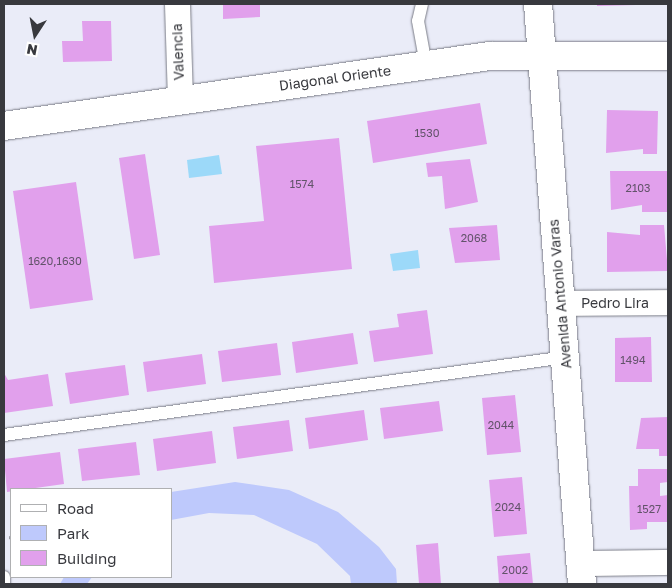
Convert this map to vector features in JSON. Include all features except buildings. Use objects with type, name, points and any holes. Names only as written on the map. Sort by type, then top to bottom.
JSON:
[{"type":"main road","name":"Avenida Antonio Varas","points":[[538,4],[582,574]]},
{"type":"main road","name":"Diagonal Oriente","points":[[4,126],[426,65],[542,54],[668,56]]},
{"type":"street","name":"Valencia","points":[[177,4],[180,101]]},
{"type":"street","name":"Pedro Lira","points":[[561,303],[668,302]]},
{"type":"street","points":[[582,574],[668,562]]},
{"type":"lane","points":[[422,4],[418,21],[426,65]]},
{"type":"lane","points":[[4,435],[566,357]]},
{"type":"lane","points":[[4,577],[4,584]]},
{"type":"green space","points":[[235,482],[289,490],[338,512],[379,547],[396,569],[397,584],[351,584],[350,576],[317,544],[254,515],[209,513],[172,520],[172,492]]},
{"type":"green space","points":[[63,578],[91,578],[87,584],[60,584]]},
{"type":"shaded area","points":[[219,155],[222,174],[189,178],[187,160]]},
{"type":"shaded area","points":[[418,250],[420,268],[393,271],[390,254]]}]
